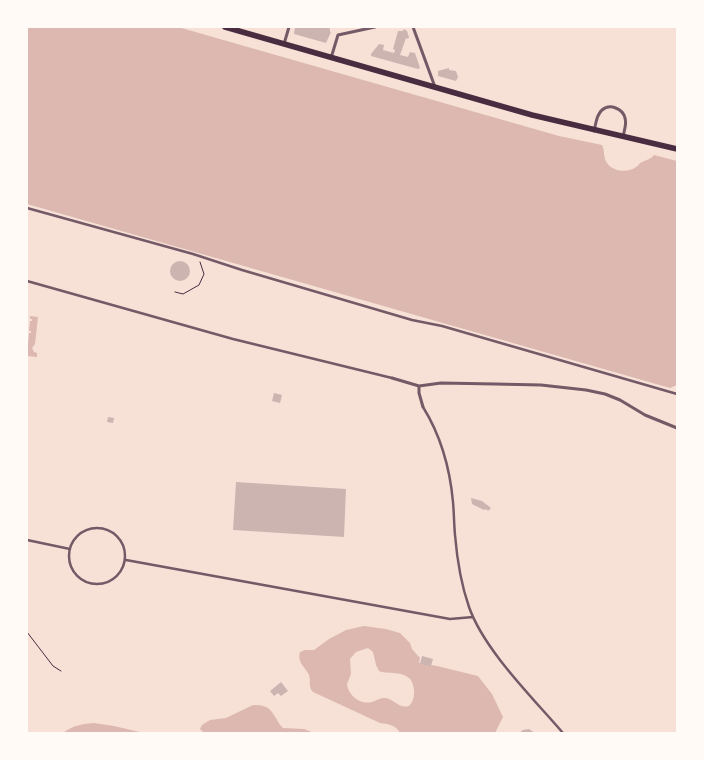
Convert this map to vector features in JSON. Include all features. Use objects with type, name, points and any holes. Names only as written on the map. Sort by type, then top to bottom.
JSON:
[{"type":"highway","points":[[225,27],[532,115],[594,131],[677,149]]},
{"type":"street","points":[[284,44],[289,27]]},
{"type":"street","points":[[331,58],[338,35],[375,27]]},
{"type":"street","points":[[413,27],[436,88]]},
{"type":"street","points":[[594,131],[597,118],[602,110],[605,108],[614,107],[621,111],[626,119],[623,137]]},
{"type":"street","points":[[27,208],[193,254],[405,318],[442,326],[677,394]]},
{"type":"street","points":[[27,281],[233,339],[419,386],[441,383],[541,385],[586,390],[620,400],[645,415],[677,428]]},
{"type":"street","points":[[419,386],[419,393],[423,407],[439,441],[446,462],[453,503],[458,561],[465,595],[473,617],[485,638],[502,662],[563,733]]},
{"type":"street","points":[[100,528],[110,530],[117,536],[124,547],[126,560],[123,569],[112,580],[100,584],[88,583],[81,579],[73,569],[69,557],[70,549],[77,536],[89,529],[100,528]]},
{"type":"street","points":[[27,540],[70,549]]},
{"type":"street","points":[[126,560],[450,619],[473,617]]},
{"type":"path","points":[[175,292],[183,294],[187,293],[197,287],[202,280],[204,274],[201,263],[193,254]]},
{"type":"path","points":[[27,632],[53,666],[61,671]]},
{"type":"shaded area","points":[[27,27],[178,27],[559,136],[602,145],[607,163],[617,170],[625,171],[633,169],[654,155],[677,161],[677,385],[670,388],[27,204]]},
{"type":"shaded area","points":[[30,316],[38,317],[35,344],[32,348],[34,352],[37,353],[37,357],[27,356],[29,333],[31,333],[31,331],[29,331],[30,321],[32,321]]},
{"type":"shaded area","points":[[364,626],[386,629],[400,633],[410,643],[412,649],[420,658],[419,663],[478,676],[492,694],[503,717],[495,733],[400,733],[392,725],[380,723],[313,692],[310,687],[309,675],[299,659],[300,652],[305,650],[314,650],[329,639],[346,630]],"holes":[[[368,648],[373,652],[379,671],[404,675],[411,680],[414,693],[413,700],[409,706],[405,707],[399,705],[387,698],[381,698],[368,703],[359,701],[352,695],[347,684],[351,674],[350,659],[356,652]]]},
{"type":"shaded area","points":[[253,705],[265,706],[269,709],[283,728],[304,729],[314,733],[204,733],[200,729],[202,725],[210,720],[226,718]]},
{"type":"shaded area","points":[[94,723],[144,733],[63,733],[82,724]]},
{"type":"building","points":[[295,27],[328,27],[331,32],[326,43],[294,34]]},
{"type":"building","points":[[404,29],[407,31],[409,37],[408,39],[406,38],[400,55],[408,57],[410,52],[415,53],[420,68],[418,69],[371,56],[379,44],[384,45],[383,50],[394,53],[395,50],[393,49],[398,31],[403,31]]},
{"type":"building","points":[[449,68],[449,70],[456,71],[458,77],[456,81],[438,76],[438,71]]},
{"type":"building","points":[[180,261],[187,264],[190,271],[187,278],[180,281],[173,278],[170,271],[173,264]]},
{"type":"building","points":[[274,393],[282,395],[280,403],[272,401]]},
{"type":"building","points":[[108,417],[114,418],[113,423],[107,422]]},
{"type":"building","points":[[236,482],[346,489],[344,537],[233,530]]},
{"type":"building","points":[[471,498],[482,501],[491,508],[488,511],[472,504]]},
{"type":"building","points":[[422,656],[433,659],[431,666],[420,664]]},
{"type":"building","points":[[281,682],[288,691],[281,696],[278,693],[274,696],[270,691]]},
{"type":"building","points":[[529,729],[535,733],[519,733],[523,730]]}]
